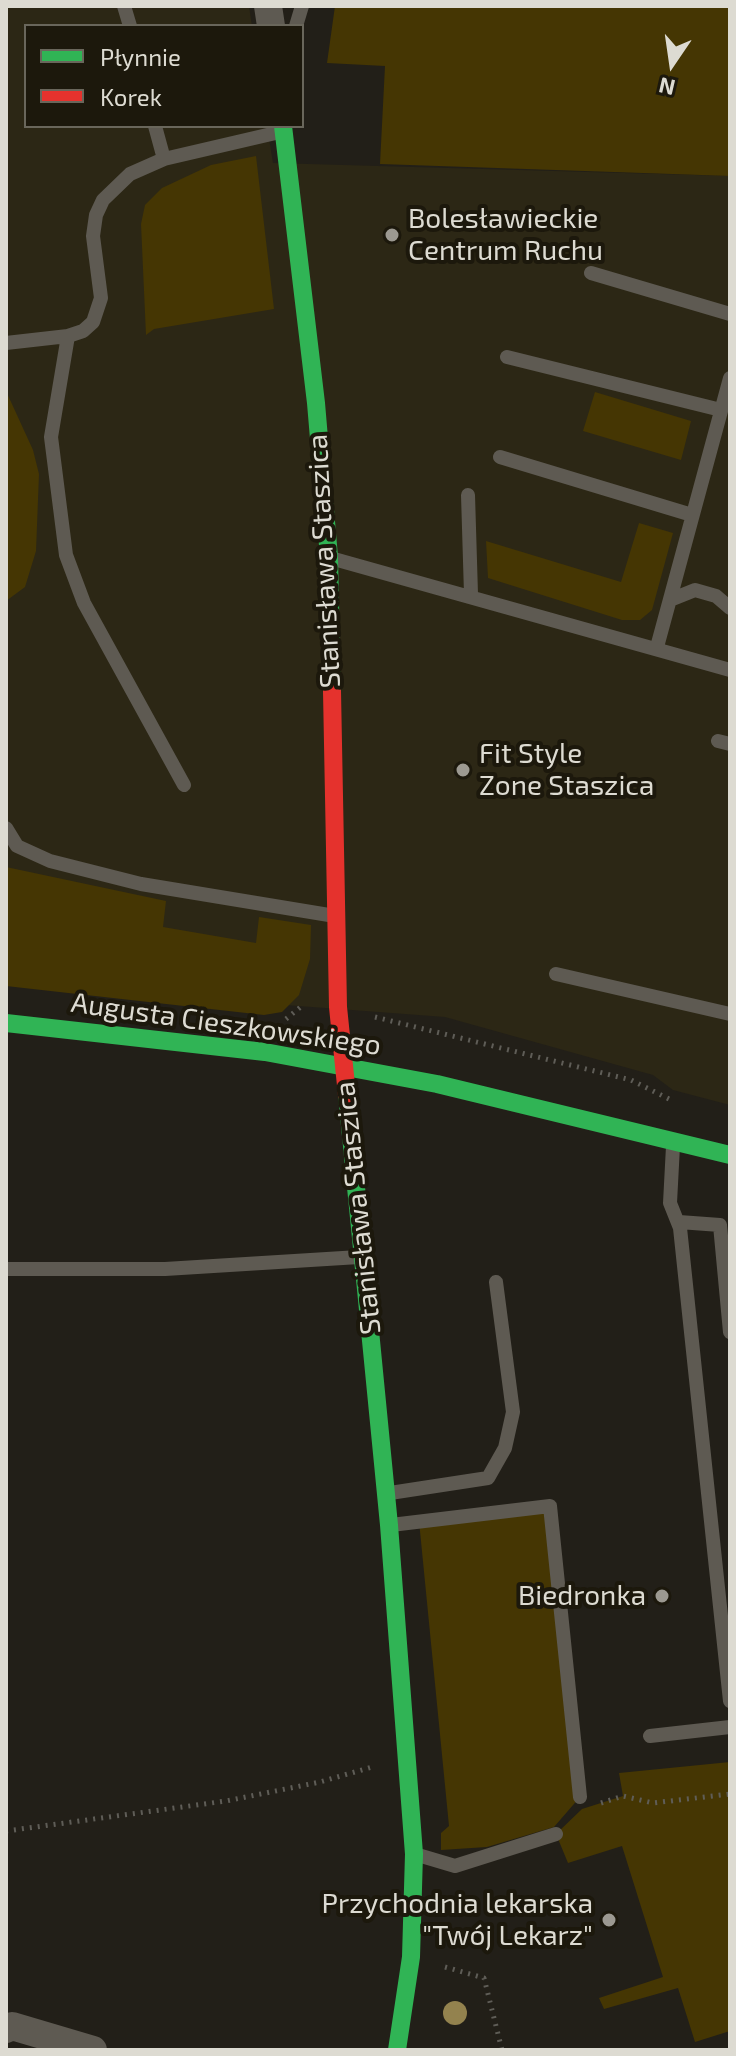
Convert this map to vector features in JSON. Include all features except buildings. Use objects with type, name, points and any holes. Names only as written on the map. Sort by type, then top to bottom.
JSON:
[{"type":"street","name":"Stanisława Staszica","points":[[284,129],[316,403],[329,557],[336,916],[344,1067],[389,1525],[414,1854],[411,1957],[397,2050]]},
{"type":"street","name":"Augusta Cieszkowskiego","points":[[6,1023],[255,1051],[344,1067],[437,1084],[730,1155]]},
{"type":"street","points":[[6,2029],[12,2026],[93,2050]]},
{"type":"lane","points":[[156,128],[164,159]]},
{"type":"lane","points":[[6,343],[68,336],[83,331],[98,314],[101,298],[93,236],[96,215],[103,200],[130,174],[164,159],[284,129]]},
{"type":"lane","points":[[591,273],[730,314]]},
{"type":"lane","points":[[68,336],[51,437],[66,555],[84,603],[184,785]]},
{"type":"lane","points":[[507,357],[721,410]]},
{"type":"lane","points":[[657,647],[730,378]]},
{"type":"lane","points":[[500,457],[692,515]]},
{"type":"lane","points":[[468,495],[471,594]]},
{"type":"lane","points":[[329,557],[471,594],[730,670]]},
{"type":"lane","points":[[670,600],[695,590],[716,596],[730,608]]},
{"type":"lane","points":[[6,828],[17,846],[50,861],[141,884],[336,916]]},
{"type":"lane","points":[[556,974],[730,1014]]},
{"type":"lane","points":[[674,1142],[670,1203],[679,1222],[730,1701]]},
{"type":"lane","points":[[679,1222],[720,1225],[730,1332]]},
{"type":"lane","points":[[6,1269],[165,1269],[363,1256]]},
{"type":"lane","points":[[385,1494],[488,1478],[505,1448],[513,1412],[496,1282]]},
{"type":"lane","points":[[389,1525],[550,1506],[580,1797]]},
{"type":"lane","points":[[650,1736],[730,1727]]},
{"type":"lane","points":[[414,1854],[455,1866],[556,1834]]},
{"type":"path","points":[[372,1016],[631,1080],[678,1104]]},
{"type":"path","points":[[6,1831],[226,1801],[320,1782],[378,1765]]},
{"type":"path","points":[[596,1805],[623,1796],[653,1803],[730,1794]]},
{"type":"path","points":[[439,1965],[484,1978],[502,2050]]},
{"type":"shaded area","points":[[6,6],[249,6],[252,24],[24,24],[24,128],[267,128],[273,163],[730,176],[730,1105],[673,1090],[653,1075],[445,1017],[6,984]]},
{"type":"shaded area","points":[[335,6],[730,6],[730,176],[380,164],[385,66],[327,63]]},
{"type":"shaded area","points":[[256,156],[274,309],[154,329],[146,335],[141,224],[145,205],[162,188],[211,165]]},
{"type":"shaded area","points":[[6,391],[33,450],[39,474],[36,551],[25,587],[6,601]]},
{"type":"shaded area","points":[[595,392],[691,421],[681,460],[583,431]]},
{"type":"shaded area","points":[[639,523],[673,533],[652,610],[640,620],[622,620],[488,578],[486,541],[621,582]]},
{"type":"shaded area","points":[[6,867],[166,901],[163,927],[256,943],[259,917],[311,925],[310,959],[299,995],[282,1012],[264,1015],[6,986]]},
{"type":"shaded area","points":[[550,1512],[580,1797],[554,1827],[487,1847],[441,1850],[441,1833],[449,1826],[419,1521]]},
{"type":"shaded area","points":[[730,1762],[730,2031],[695,2042],[678,1988],[604,2009],[599,1998],[663,1977],[622,1846],[568,1863],[556,1834],[582,1809],[623,1796],[619,1773]]},
{"type":"traffic: fast","points":[[283,128],[316,403],[329,557],[332,691]]},
{"type":"traffic: fast","points":[[6,1023],[265,1052],[437,1084],[730,1155]]},
{"type":"traffic: fast","points":[[347,1095],[389,1525],[414,1854],[411,1957],[397,2050]]},
{"type":"traffic: jam","points":[[332,691],[338,1007],[347,1095]]},
{"type":"place","name":"Bolesławieckie Centrum Ruchu","points":[[392,235]]},
{"type":"place","name":"Fit Style Zone Staszica","points":[[463,770]]},
{"type":"place","name":"Biedronka","points":[[662,1596]]},
{"type":"place","name":"Przychodnia lekarska \"Twój Lekarz\"","points":[[609,1920]]}]
